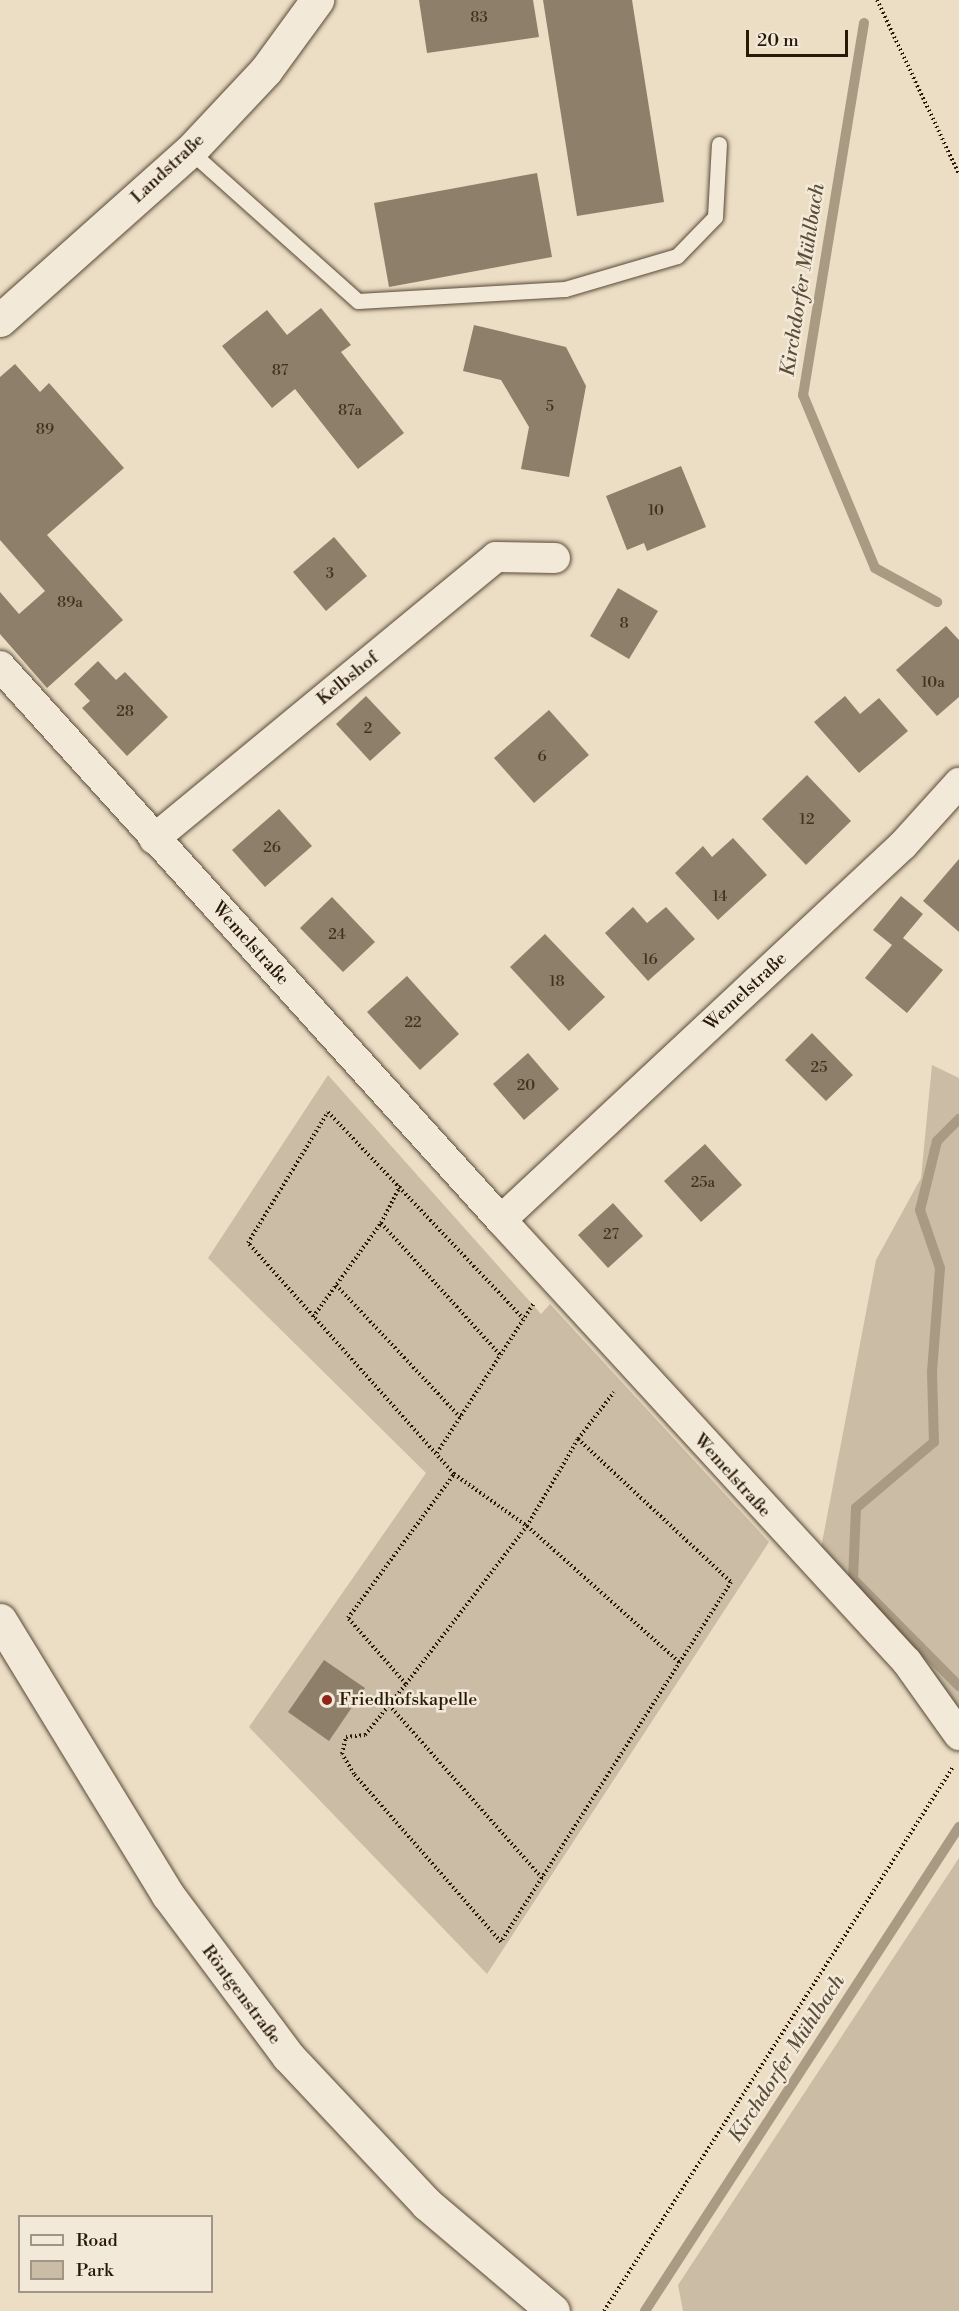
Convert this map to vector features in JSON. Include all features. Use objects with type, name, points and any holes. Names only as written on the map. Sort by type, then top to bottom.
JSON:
[{"type":"main road","name":"Landstraße","points":[[0,320],[190,151],[266,70],[318,0]]},
{"type":"main road","name":"Röntgenstraße","points":[[0,1620],[161,1885],[288,2056],[427,2204],[553,2311]]},
{"type":"street","name":"Kelbshof","points":[[154,839],[496,557],[555,558]]},
{"type":"street","name":"Wemelstraße","points":[[0,666],[154,839],[501,1220],[551,1279],[907,1662],[959,1735]]},
{"type":"street","name":"Wemelstraße","points":[[501,1220],[903,845],[959,783]]},
{"type":"lane","points":[[190,151],[358,301],[565,289],[677,256],[715,217],[719,144]]},
{"type":"path","points":[[877,0],[959,174]]},
{"type":"path","points":[[523,1318],[328,1112],[248,1243],[454,1474],[526,1526],[680,1663]]},
{"type":"path","points":[[313,1317],[381,1223],[400,1186]]},
{"type":"path","points":[[381,1223],[501,1356]]},
{"type":"path","points":[[437,1453],[501,1356],[523,1318],[551,1279]]},
{"type":"path","points":[[336,1285],[461,1418]]},
{"type":"path","points":[[578,1439],[731,1582],[501,1942],[342,1754],[346,1737],[365,1735],[526,1526],[578,1439],[633,1368]]},
{"type":"path","points":[[406,1683],[348,1618],[454,1474]]},
{"type":"path","points":[[389,1705],[543,1879]]},
{"type":"path","points":[[604,2311],[959,1756]]},
{"type":"green space","points":[[932,1065],[959,1078],[959,1714],[821,1548],[876,1260],[921,1178]]},
{"type":"green space","points":[[328,1075],[541,1314],[550,1304],[769,1542],[487,1974],[249,1727],[426,1473],[208,1258]]},
{"type":"green space","points":[[959,1858],[959,2311],[683,2311],[678,2285]]},
{"type":"building","points":[[419,0],[533,0],[539,37],[427,53]]},
{"type":"building","points":[[543,0],[632,0],[664,202],[577,216]]},
{"type":"building","points":[[537,173],[552,257],[389,287],[374,203]]},
{"type":"building","points":[[321,308],[351,345],[341,352],[404,433],[358,469],[295,389],[272,408],[222,346],[267,310],[287,335]]},
{"type":"building","points":[[474,325],[566,347],[586,386],[569,477],[521,469],[529,427],[501,380],[463,371]]},
{"type":"building","points":[[15,364],[40,392],[49,383],[124,468],[47,535],[123,620],[47,688],[0,634],[0,592],[19,614],[45,591],[0,540],[0,377]]},
{"type":"building","points":[[681,466],[706,527],[647,551],[644,543],[627,550],[606,496]]},
{"type":"building","points":[[334,537],[367,576],[326,611],[293,572]]},
{"type":"building","points":[[618,588],[658,611],[629,659],[590,636]]},
{"type":"building","points":[[946,626],[959,640],[959,697],[937,716],[896,670]]},
{"type":"building","points":[[98,661],[116,680],[125,672],[168,717],[127,756],[82,708],[90,701],[74,684]]},
{"type":"building","points":[[366,696],[401,733],[370,761],[336,724]]},
{"type":"building","points":[[845,696],[860,714],[879,698],[908,731],[859,773],[814,722]]},
{"type":"building","points":[[549,710],[589,755],[534,803],[494,758]]},
{"type":"building","points":[[807,775],[851,821],[806,865],[762,819]]},
{"type":"building","points":[[279,809],[312,846],[265,887],[232,850]]},
{"type":"building","points":[[733,838],[767,875],[718,920],[675,873],[703,846],[712,857]]},
{"type":"building","points":[[959,859],[959,932],[923,901]]},
{"type":"building","points":[[901,896],[923,914],[903,938],[943,970],[907,1013],[865,978],[892,945],[873,930]]},
{"type":"building","points":[[332,897],[375,942],[343,972],[300,928]]},
{"type":"building","points":[[633,907],[647,923],[666,907],[695,939],[648,981],[605,933]]},
{"type":"building","points":[[545,934],[605,997],[569,1031],[510,967]]},
{"type":"building","points":[[407,976],[459,1034],[420,1070],[367,1012]]},
{"type":"building","points":[[812,1033],[853,1075],[826,1101],[785,1060]]},
{"type":"building","points":[[528,1053],[559,1089],[524,1120],[493,1084]]},
{"type":"building","points":[[705,1144],[742,1185],[701,1222],[664,1181]]},
{"type":"building","points":[[613,1203],[643,1236],[608,1268],[578,1235]]},
{"type":"building","name":"Friedhofskapelle","points":[[324,1660],[365,1688],[329,1741],[288,1712]]},
{"type":"waterway","name":"Kirchdorfer Mühlbach","points":[[864,23],[803,395],[875,568],[937,602]]},
{"type":"waterway","name":"Kirchdorfer Mühlbach","points":[[959,1119],[937,1141],[920,1210],[940,1268],[932,1372],[934,1442],[856,1508],[853,1579],[959,1686]]},
{"type":"waterway","name":"Kirchdorfer Mühlbach","points":[[645,2311],[959,1827]]},
{"type":"place","name":"Friedhofskapelle","points":[[327,1700]]}]
